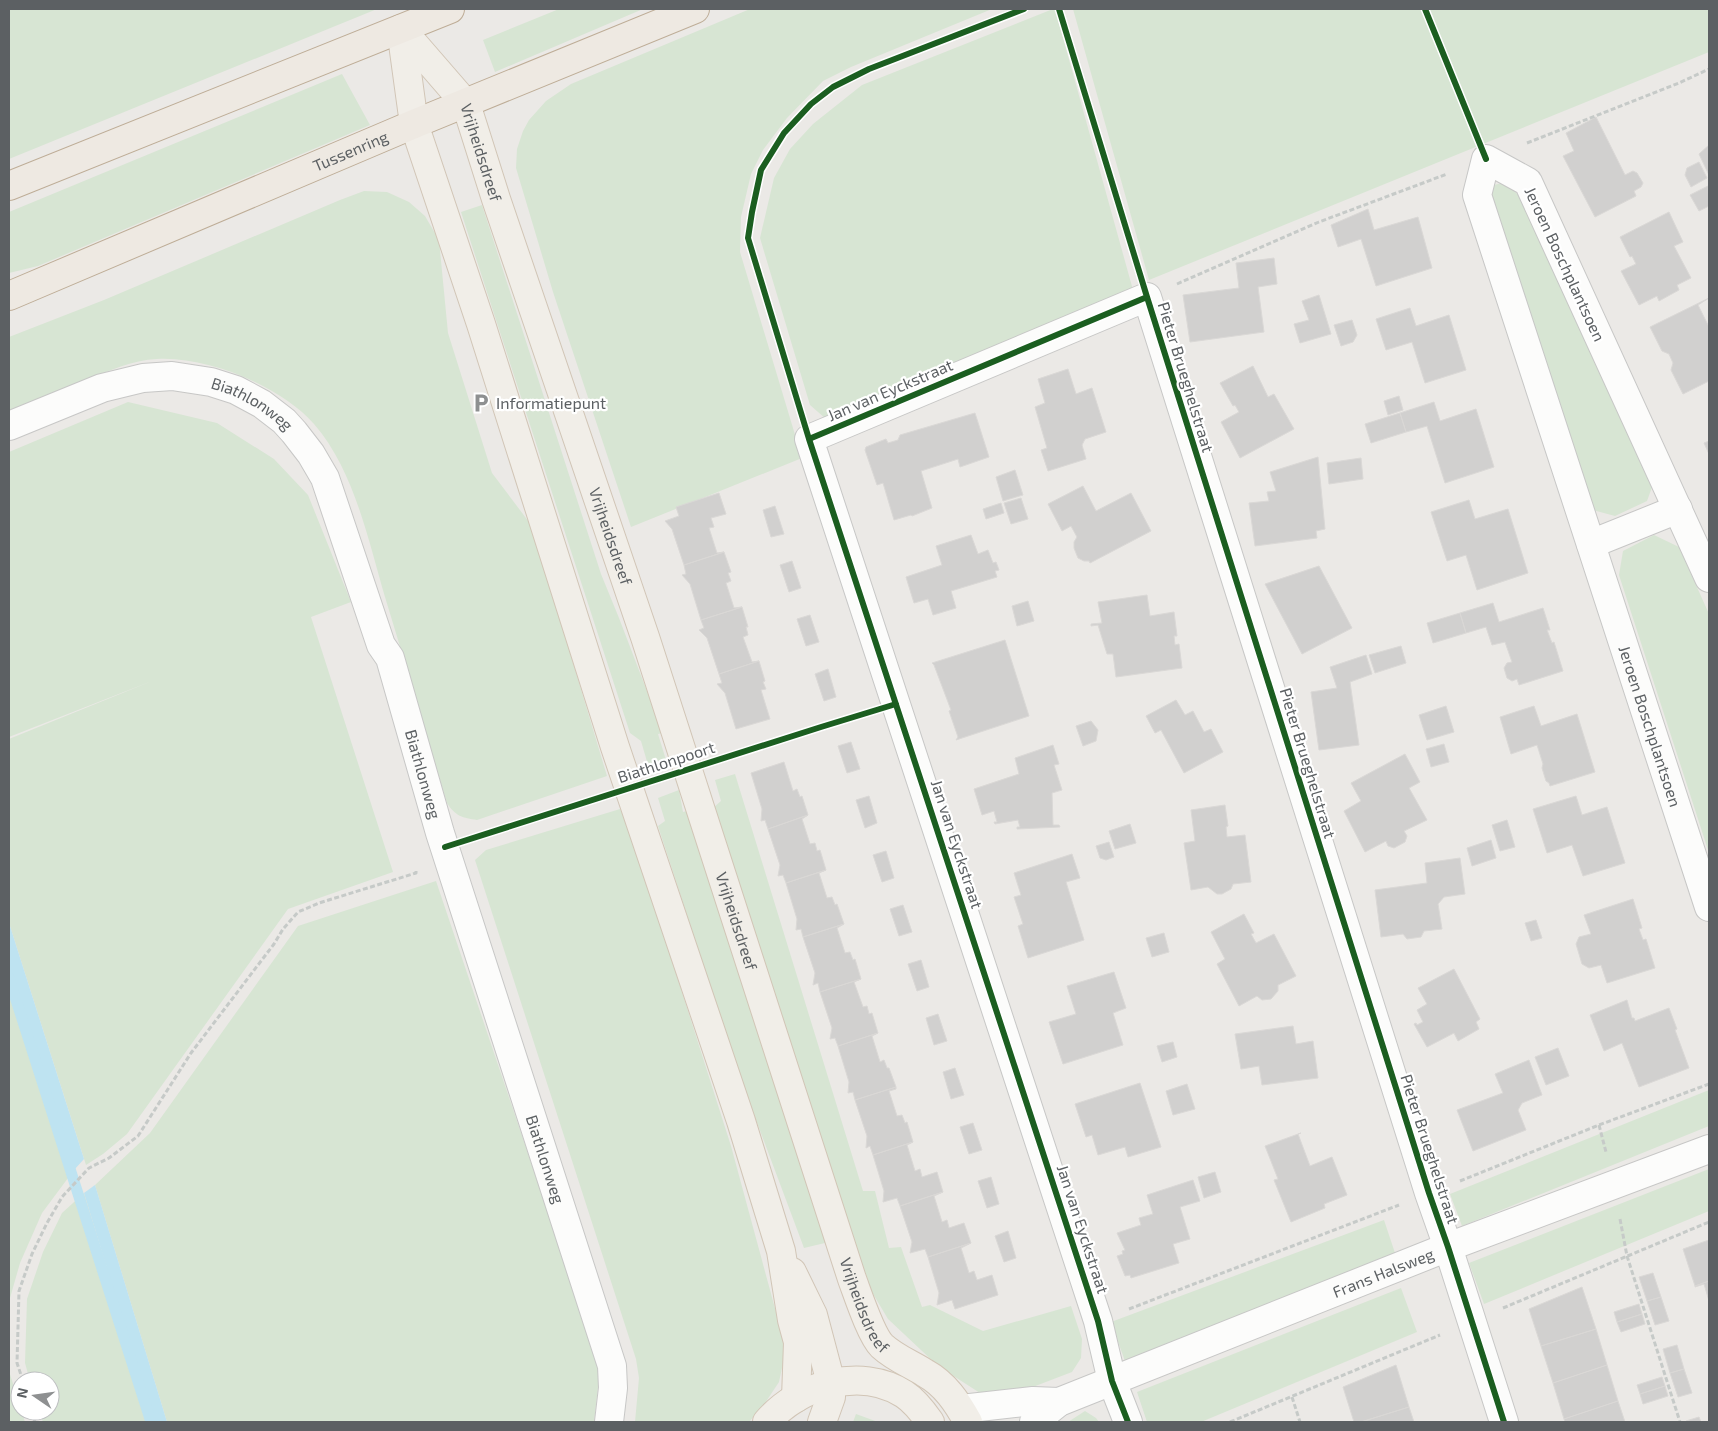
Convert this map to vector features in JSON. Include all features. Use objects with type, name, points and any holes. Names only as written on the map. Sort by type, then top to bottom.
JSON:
[{"type":"highway","points":[[9,186],[450,9]]},
{"type":"highway","name":"Tussenring","points":[[9,296],[414,124],[695,9]]},
{"type":"main road","name":"Vrijheidsdreef","points":[[401,29],[466,104],[499,208],[645,637],[852,1279],[866,1316],[881,1345],[902,1360],[926,1373],[946,1389],[964,1416]]},
{"type":"main road","points":[[401,29],[414,124],[481,324],[615,748],[740,1121],[781,1251],[792,1320],[798,1342],[796,1398]]},
{"type":"main road","points":[[781,1251],[813,1315],[831,1383],[831,1397],[822,1422]]},
{"type":"main road","points":[[767,1422],[776,1411],[796,1398],[831,1383],[850,1380],[869,1381],[887,1386],[904,1394],[924,1414],[964,1416]]},
{"type":"street","name":"Jeroen Boschplantsoen","points":[[1709,578],[1528,182],[1486,160],[1477,195],[1709,907]]},
{"type":"street","name":"Pieter Brueghelstraat","points":[[968,373],[1146,297],[1426,1184],[1504,1422]]},
{"type":"street","name":"Jan van Eyckstraat","points":[[968,373],[809,439],[1098,1321],[1112,1381],[1128,1422]]},
{"type":"street","name":"Biathlonweg","points":[[9,426],[116,383],[155,376],[193,378],[226,386],[262,404],[284,420],[318,466],[332,496],[381,645],[390,658],[440,833],[612,1366],[613,1388],[609,1422]]},
{"type":"street","points":[[1591,544],[1678,509]]},
{"type":"street","name":"Frans Halsweg","points":[[1034,1422],[1059,1402],[1448,1247],[1709,1149]]},
{"type":"street","name":"Frans Halsweg","points":[[964,1416],[1033,1401],[1059,1402]]},
{"type":"path","points":[[1146,297],[1319,222],[1486,160],[1679,83],[1709,68]]},
{"type":"path","points":[[20,1371],[18,1363],[19,1291],[32,1254],[47,1222],[62,1197],[90,1168],[109,1158],[138,1136],[192,1053],[274,944],[283,929],[298,912],[318,903],[416,872],[414,864]]},
{"type":"path","points":[[1600,1125],[1627,1256],[1680,1422]]},
{"type":"path","points":[[1292,1397],[1300,1422]]},
{"type":"green space","points":[[9,9],[377,9],[9,159]]},
{"type":"green space","points":[[559,9],[643,9],[495,72],[483,40]]},
{"type":"green space","points":[[750,9],[992,9],[851,67],[823,81],[787,118],[763,150],[751,174],[741,217],[740,252],[802,458],[631,527],[553,292],[516,168],[517,149],[529,120],[546,101],[571,84]]},
{"type":"green space","points":[[1055,9],[1133,290],[826,419],[810,405],[760,238],[774,178],[790,149],[813,124],[862,85]]},
{"type":"green space","points":[[1073,9],[1709,9],[1709,52],[1149,280]]},
{"type":"green space","points":[[342,74],[370,125],[38,266],[9,273],[9,212]]},
{"type":"green space","points":[[1506,182],[1519,196],[1655,479],[1647,501],[1615,516],[1589,509],[1487,199],[1490,186]]},
{"type":"green space","points":[[364,191],[387,192],[409,202],[425,216],[439,240],[448,333],[492,473],[532,526],[607,776],[477,820],[460,816],[447,803],[366,529],[350,484],[328,442],[300,410],[283,397],[263,386],[220,368],[177,359],[157,359],[139,361],[121,367],[9,412],[9,337],[104,300]]},
{"type":"green space","points":[[482,205],[601,574],[663,733],[658,734],[666,760],[648,765],[641,741],[630,733],[461,212]]},
{"type":"green space","points":[[128,402],[217,423],[274,459],[308,495],[351,602],[311,617],[393,872],[288,909],[127,1134],[86,1165],[9,923],[9,739],[152,681],[9,737],[9,452]]},
{"type":"green space","points":[[1654,535],[1679,547],[1709,614],[1709,853],[1619,575],[1623,551]]},
{"type":"green space","points":[[735,774],[863,1191],[875,1191],[889,1248],[901,1247],[922,1307],[930,1305],[983,1331],[1071,1306],[1082,1339],[1081,1358],[1072,1372],[1025,1390],[980,1393],[938,1366],[888,1319],[860,1272],[713,808],[721,801],[715,780]]},
{"type":"green space","points":[[679,790],[683,812],[691,810],[829,1242],[804,1248],[740,1077],[658,826],[665,821],[658,798]]},
{"type":"green space","points":[[620,809],[631,832],[731,1146],[786,1349],[779,1382],[749,1422],[635,1422],[639,1378],[636,1359],[475,860],[486,850]]},
{"type":"green space","points":[[436,881],[573,1287],[597,1364],[599,1378],[594,1422],[167,1422],[95,1185],[150,1133],[298,926]]},
{"type":"green space","points":[[9,973],[74,1170],[42,1213],[20,1263],[10,1298],[9,1330]]},
{"type":"green space","points":[[1709,1090],[1709,1126],[1462,1226],[1450,1194]]},
{"type":"green space","points":[[1709,1169],[1709,1211],[1484,1304],[1469,1263]]},
{"type":"green space","points":[[84,1193],[153,1422],[43,1422],[60,1421],[60,1371],[27,1371],[25,1363],[27,1299],[43,1252],[62,1213]]},
{"type":"green space","points":[[1384,1220],[1395,1253],[1126,1364],[1111,1322]]},
{"type":"green space","points":[[1401,1288],[1417,1332],[1201,1422],[1147,1422],[1137,1392]]},
{"type":"green space","points":[[9,1371],[10,1421],[25,1422],[9,1422]]},
{"type":"green space","points":[[1085,1411],[1099,1422],[1068,1422]]},
{"type":"green space","points":[[856,1414],[878,1422],[853,1422]]},
{"type":"water","points":[[9,923],[84,1159],[74,1170],[9,973]]},
{"type":"water","points":[[95,1185],[167,1422],[154,1422],[84,1193]]},
{"type":"building","points":[[1596,117],[1625,175],[1633,171],[1637,173],[1643,183],[1641,187],[1634,191],[1636,196],[1595,217],[1563,156],[1574,151],[1566,133]]},
{"type":"building","points":[[1709,145],[1709,175],[1699,154]]},
{"type":"building","points":[[1699,162],[1707,178],[1691,187],[1685,175],[1687,168]]},
{"type":"building","points":[[1708,186],[1709,206],[1699,211],[1690,195]]},
{"type":"building","points":[[1368,209],[1374,230],[1418,217],[1432,268],[1376,286],[1361,239],[1338,247],[1331,225]]},
{"type":"building","points":[[1669,212],[1683,242],[1674,246],[1691,278],[1677,285],[1679,290],[1659,301],[1657,296],[1639,305],[1621,271],[1636,264],[1632,256],[1630,257],[1620,237]]},
{"type":"building","points":[[1274,258],[1277,284],[1258,287],[1264,332],[1190,342],[1183,295],[1239,288],[1236,263]]},
{"type":"building","points":[[1319,295],[1331,334],[1300,343],[1294,324],[1309,320],[1302,301]]},
{"type":"building","points":[[1709,298],[1698,305],[1709,327],[1709,381],[1683,394],[1671,370],[1673,363],[1669,354],[1662,351],[1650,327]]},
{"type":"building","points":[[1410,308],[1416,326],[1449,315],[1466,370],[1425,383],[1412,342],[1386,350],[1376,319]]},
{"type":"building","points":[[1352,320],[1357,335],[1353,342],[1341,346],[1334,325]]},
{"type":"building","points":[[1253,366],[1268,397],[1274,394],[1294,429],[1240,458],[1221,422],[1239,412],[1235,405],[1233,406],[1220,383]]},
{"type":"building","points":[[1068,369],[1076,394],[1092,388],[1106,432],[1085,439],[1082,445],[1086,459],[1048,471],[1041,450],[1047,448],[1035,407],[1045,403],[1038,379]]},
{"type":"building","points":[[1399,396],[1403,410],[1388,415],[1384,401]]},
{"type":"building","points":[[1434,402],[1440,421],[1476,409],[1494,467],[1445,483],[1427,426],[1406,432],[1400,413]]},
{"type":"building","points":[[975,413],[989,457],[960,467],[958,459],[921,471],[932,508],[912,516],[894,520],[883,483],[877,485],[865,450],[866,447],[886,439],[888,443],[898,440],[900,435]]},
{"type":"building","points":[[1400,413],[1406,432],[1371,443],[1365,424]]},
{"type":"building","points":[[1709,441],[1709,454],[1704,443]]},
{"type":"building","points":[[1318,457],[1325,529],[1316,531],[1317,538],[1255,546],[1249,503],[1269,501],[1267,492],[1276,491],[1270,472]]},
{"type":"building","points":[[1361,458],[1363,479],[1329,484],[1327,463]]},
{"type":"building","points":[[1015,470],[1023,495],[1003,501],[996,477]]},
{"type":"building","points":[[1083,486],[1096,511],[1131,493],[1151,531],[1090,563],[1078,558],[1074,548],[1074,542],[1077,537],[1071,526],[1062,531],[1048,504]]},
{"type":"building","points":[[719,493],[726,514],[711,518],[714,527],[709,528],[717,553],[724,552],[684,565],[672,529],[665,521],[679,516],[676,507]]},
{"type":"building","points":[[1021,498],[1028,519],[1011,524],[1004,503]]},
{"type":"building","points":[[1469,500],[1475,519],[1508,509],[1528,573],[1477,590],[1466,555],[1447,561],[1431,512]]},
{"type":"building","points":[[1001,503],[1004,513],[986,519],[983,509]]},
{"type":"building","points":[[775,506],[784,534],[771,537],[763,510]]},
{"type":"building","points":[[971,535],[978,554],[988,550],[993,563],[996,562],[999,570],[995,571],[997,577],[951,591],[956,608],[933,615],[928,599],[914,603],[906,577],[942,565],[936,546]]},
{"type":"building","points":[[724,552],[731,572],[728,573],[731,581],[726,583],[734,608],[742,607],[701,620],[690,584],[682,575],[686,574],[684,565]]},
{"type":"building","points":[[792,561],[801,588],[789,592],[780,565]]},
{"type":"building","points":[[1319,566],[1352,628],[1302,654],[1265,584]]},
{"type":"building","points":[[1147,595],[1150,616],[1174,612],[1177,636],[1174,636],[1175,645],[1179,644],[1182,668],[1116,677],[1113,654],[1107,654],[1098,625],[1091,626],[1091,624],[1102,623],[1098,602]]},
{"type":"building","points":[[1028,601],[1034,621],[1017,626],[1012,606]]},
{"type":"building","points":[[1493,603],[1499,622],[1543,608],[1550,630],[1547,630],[1552,643],[1554,642],[1563,671],[1519,685],[1517,679],[1512,681],[1507,678],[1504,668],[1507,663],[1512,662],[1505,642],[1492,645],[1486,627],[1466,633],[1460,613]]},
{"type":"building","points":[[742,607],[748,627],[746,627],[748,635],[743,637],[752,662],[759,661],[719,674],[707,638],[699,630],[704,628],[701,620]]},
{"type":"building","points":[[1460,613],[1466,633],[1433,643],[1427,623]]},
{"type":"building","points":[[810,615],[819,642],[806,646],[797,619]]},
{"type":"building","points":[[1005,640],[1029,716],[956,740],[958,737],[949,711],[951,710],[932,663]]},
{"type":"building","points":[[1401,646],[1406,663],[1375,673],[1369,655]]},
{"type":"building","points":[[1366,655],[1372,674],[1350,682],[1359,745],[1319,750],[1311,692],[1337,688],[1330,667]]},
{"type":"building","points":[[759,661],[766,689],[761,690],[770,719],[736,729],[725,693],[717,684],[722,683],[719,674]]},
{"type":"building","points":[[828,669],[836,697],[824,701],[815,674]]},
{"type":"building","points":[[1176,700],[1185,715],[1193,711],[1204,732],[1211,729],[1223,752],[1184,773],[1161,730],[1155,733],[1146,716]]},
{"type":"building","points":[[1446,706],[1454,732],[1427,740],[1419,715]]},
{"type":"building","points":[[1534,706],[1541,726],[1577,714],[1595,772],[1550,786],[1546,781],[1537,745],[1511,754],[1500,717]]},
{"type":"building","points":[[1091,721],[1098,730],[1096,741],[1083,746],[1076,726]]},
{"type":"building","points":[[851,742],[860,769],[847,773],[838,746]]},
{"type":"building","points":[[1444,744],[1449,762],[1431,767],[1426,749]]},
{"type":"building","points":[[1053,745],[1059,764],[1054,765],[1062,790],[1052,793],[1053,825],[1059,825],[1060,827],[1017,829],[1017,827],[1020,827],[1018,820],[995,824],[994,822],[997,822],[994,811],[982,815],[974,789],[1019,774],[1015,758]]},
{"type":"building","points":[[1405,754],[1420,782],[1409,788],[1427,820],[1404,831],[1407,836],[1405,842],[1394,848],[1388,846],[1386,841],[1365,852],[1344,811],[1361,801],[1351,783]]},
{"type":"building","points":[[784,762],[793,791],[797,789],[800,797],[802,796],[808,815],[768,829],[765,820],[761,821],[762,809],[751,773]]},
{"type":"building","points":[[869,796],[877,823],[865,828],[856,800]]},
{"type":"building","points":[[1576,796],[1582,815],[1607,807],[1625,863],[1583,876],[1572,845],[1547,853],[1533,809]]},
{"type":"building","points":[[1225,805],[1228,826],[1226,827],[1227,837],[1245,835],[1251,882],[1233,884],[1231,889],[1222,894],[1217,894],[1208,887],[1191,890],[1184,843],[1195,841],[1191,810]]},
{"type":"building","points":[[808,815],[802,819],[810,844],[815,843],[817,851],[820,850],[826,870],[786,883],[783,875],[778,876],[780,865],[768,829]]},
{"type":"building","points":[[1507,820],[1515,847],[1500,851],[1492,825]]},
{"type":"building","points":[[1130,824],[1136,843],[1115,849],[1109,831]]},
{"type":"building","points":[[1491,840],[1496,858],[1472,866],[1467,848]]},
{"type":"building","points":[[1109,842],[1114,857],[1106,860],[1100,858],[1096,846]]},
{"type":"building","points":[[886,851],[894,878],[882,882],[873,855]]},
{"type":"building","points":[[1072,854],[1080,878],[1066,882],[1084,940],[1028,958],[1018,926],[1023,924],[1014,897],[1021,895],[1014,873]]},
{"type":"building","points":[[1460,858],[1465,894],[1444,897],[1438,904],[1442,929],[1424,931],[1421,937],[1407,939],[1403,934],[1381,937],[1375,890],[1427,883],[1425,863]]},
{"type":"building","points":[[826,870],[819,873],[827,898],[832,897],[835,905],[837,904],[844,924],[803,937],[801,929],[796,930],[797,919],[786,883]]},
{"type":"building","points":[[1633,899],[1642,928],[1639,929],[1643,940],[1646,939],[1655,968],[1607,983],[1601,965],[1589,968],[1582,964],[1576,944],[1579,937],[1591,934],[1584,915]]},
{"type":"building","points":[[903,905],[912,932],[899,936],[890,909]]},
{"type":"building","points":[[1244,914],[1254,933],[1251,934],[1256,943],[1274,934],[1296,976],[1278,985],[1278,991],[1271,999],[1262,1000],[1257,996],[1239,1006],[1217,964],[1225,959],[1211,932]]},
{"type":"building","points":[[1536,920],[1542,938],[1531,941],[1525,923]]},
{"type":"building","points":[[844,924],[837,928],[845,953],[850,952],[853,960],[855,959],[861,979],[820,992],[818,983],[813,985],[815,973],[803,937]]},
{"type":"building","points":[[1164,933],[1169,952],[1152,957],[1146,938]]},
{"type":"building","points":[[921,960],[929,987],[917,991],[908,964]]},
{"type":"building","points":[[1454,969],[1480,1019],[1476,1022],[1479,1029],[1458,1041],[1454,1033],[1427,1047],[1414,1024],[1416,1023],[1417,1025],[1423,1022],[1417,1010],[1427,1004],[1418,988]]},
{"type":"building","points":[[1114,972],[1126,1008],[1113,1013],[1123,1045],[1063,1064],[1049,1022],[1076,1014],[1067,986]]},
{"type":"building","points":[[861,979],[854,982],[863,1007],[867,1006],[869,1014],[872,1013],[878,1033],[838,1046],[835,1038],[830,1039],[832,1028],[820,992]]},
{"type":"building","points":[[1627,1000],[1632,1018],[1635,1021],[1669,1008],[1689,1068],[1639,1087],[1622,1043],[1604,1051],[1590,1015]]},
{"type":"building","points":[[938,1014],[947,1041],[934,1045],[926,1018]]},
{"type":"building","points":[[1293,1026],[1296,1044],[1313,1041],[1318,1078],[1262,1085],[1259,1066],[1241,1069],[1235,1034]]},
{"type":"building","points":[[878,1033],[872,1036],[880,1062],[884,1060],[896,1087],[855,1100],[853,1092],[848,1093],[849,1082],[838,1046]]},
{"type":"building","points":[[1173,1042],[1177,1057],[1162,1062],[1157,1046]]},
{"type":"building","points":[[1558,1048],[1569,1076],[1546,1085],[1535,1057]]},
{"type":"building","points":[[1529,1060],[1542,1095],[1522,1103],[1518,1110],[1526,1130],[1473,1151],[1457,1110],[1503,1093],[1495,1074]]},
{"type":"building","points":[[955,1068],[964,1095],[951,1099],[943,1072]]},
{"type":"building","points":[[1140,1083],[1161,1147],[1128,1157],[1125,1147],[1098,1155],[1092,1135],[1086,1137],[1075,1104]]},
{"type":"building","points":[[1187,1084],[1195,1109],[1173,1115],[1166,1091]]},
{"type":"building","points":[[896,1087],[896,1089],[889,1091],[897,1116],[902,1115],[905,1123],[907,1122],[913,1142],[873,1155],[870,1146],[866,1148],[867,1136],[855,1100]]},
{"type":"building","points":[[973,1123],[982,1150],[969,1154],[960,1127]]},
{"type":"building","points":[[1298,1134],[1310,1166],[1332,1157],[1347,1195],[1324,1204],[1325,1208],[1291,1222],[1274,1180],[1278,1179],[1265,1146]]},
{"type":"building","points":[[913,1142],[907,1145],[915,1171],[920,1169],[922,1177],[937,1172],[943,1192],[900,1206],[897,1198],[883,1202],[884,1191],[873,1155]]},
{"type":"building","points":[[1215,1172],[1221,1192],[1204,1198],[1198,1177]]},
{"type":"building","points":[[991,1177],[999,1204],[987,1208],[978,1181]]},
{"type":"building","points":[[1193,1180],[1200,1201],[1180,1207],[1190,1239],[1173,1244],[1179,1263],[1131,1278],[1130,1275],[1125,1276],[1117,1256],[1123,1254],[1122,1251],[1125,1250],[1117,1233],[1141,1225],[1139,1218],[1153,1214],[1147,1195]]},
{"type":"building","points":[[943,1192],[934,1196],[942,1222],[947,1220],[949,1228],[964,1223],[971,1243],[928,1257],[925,1249],[910,1253],[912,1242],[900,1206]]},
{"type":"building","points":[[1008,1231],[1016,1258],[1004,1262],[995,1236]]},
{"type":"building","points":[[1709,1240],[1709,1281],[1695,1286],[1683,1249]]},
{"type":"building","points":[[971,1243],[961,1248],[969,1273],[974,1271],[977,1280],[992,1275],[998,1295],[955,1309],[952,1300],[937,1305],[939,1293],[928,1257]]},
{"type":"building","points":[[1653,1273],[1661,1297],[1647,1301],[1639,1277]]},
{"type":"building","points":[[1709,1281],[1709,1301],[1704,1284],[1695,1286]]},
{"type":"building","points":[[1582,1287],[1596,1329],[1541,1346],[1529,1309]]},
{"type":"building","points":[[1661,1297],[1669,1321],[1655,1325],[1647,1301]]},
{"type":"building","points":[[1639,1304],[1642,1314],[1617,1322],[1614,1312]]},
{"type":"building","points":[[1642,1314],[1645,1324],[1621,1332],[1617,1322]]},
{"type":"building","points":[[1596,1329],[1607,1365],[1553,1383],[1541,1346]]},
{"type":"building","points":[[1677,1345],[1684,1369],[1670,1373],[1663,1349]]},
{"type":"building","points":[[1396,1365],[1409,1407],[1361,1422],[1354,1422],[1343,1387]]},
{"type":"building","points":[[1607,1365],[1618,1401],[1564,1419],[1553,1383]]},
{"type":"building","points":[[1684,1369],[1692,1393],[1678,1397],[1670,1373]]},
{"type":"building","points":[[1662,1377],[1665,1386],[1640,1394],[1637,1385]]},
{"type":"building","points":[[1665,1386],[1668,1396],[1643,1404],[1640,1394]]},
{"type":"building","points":[[1618,1401],[1625,1422],[1565,1422],[1564,1419]]},
{"type":"building","points":[[1409,1407],[1414,1422],[1361,1422]]},
{"type":"building","points":[[1699,1417],[1701,1422],[1686,1422],[1686,1421]]},
{"type":"waterway","points":[[9,978],[151,1422]]},
{"type":"cycle path","points":[[809,439],[748,238],[761,170],[784,133],[811,104],[833,87],[869,69],[1024,9]]},
{"type":"cycle path","points":[[1059,9],[1147,297]]},
{"type":"cycle path","points":[[1425,9],[1486,159]]},
{"type":"cycle path","points":[[1128,1422],[1112,1381],[1098,1321],[809,439],[1147,297],[1429,1193],[1504,1422]]},
{"type":"cycle path","name":"Biathlonpoort","points":[[445,847],[896,704]]},
{"type":"place","name":"Informatiepunt","points":[[481,403]]}]
